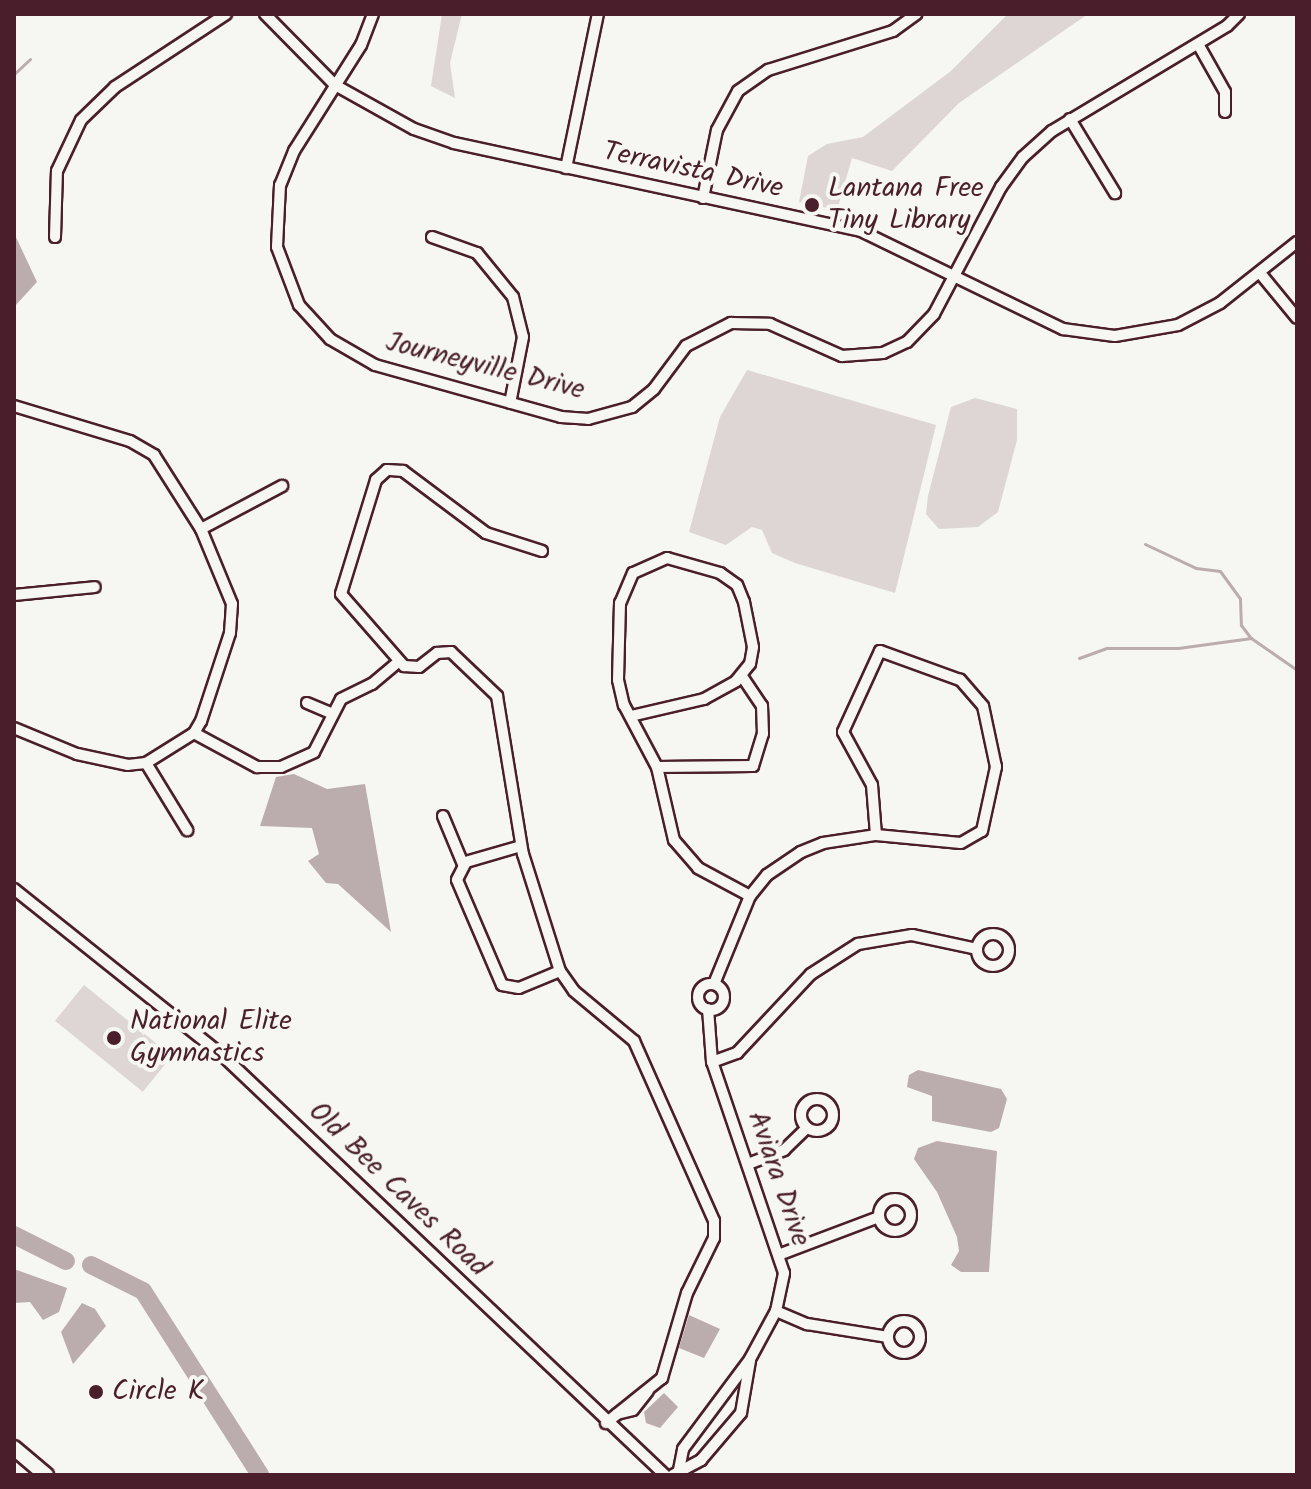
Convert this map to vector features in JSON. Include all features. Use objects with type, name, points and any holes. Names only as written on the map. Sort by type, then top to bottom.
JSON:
[{"type":"main road","points":[[14,1448],[46,1475]]},
{"type":"street","points":[[55,237],[57,171],[81,120],[115,87],[226,14]]},
{"type":"street","name":"Terravista Drive","points":[[265,14],[335,85],[386,116],[437,138],[861,231],[1063,329],[1115,336],[1178,325],[1260,273],[1297,242]]},
{"type":"street","name":"Journeyville Drive","points":[[373,14],[335,85],[294,151],[277,200],[280,260],[299,305],[324,334],[358,357],[561,417],[619,414],[654,389],[686,346],[731,323],[770,324],[842,356],[883,353],[926,325],[1009,174],[1038,142],[1070,119],[1198,44],[1239,14]]},
{"type":"street","points":[[566,168],[598,14]]},
{"type":"street","points":[[703,198],[717,130],[738,91],[768,70],[893,31],[916,14]]},
{"type":"street","points":[[1198,44],[1225,92],[1225,112]]},
{"type":"street","points":[[1070,119],[1115,193]]},
{"type":"street","points":[[432,237],[477,253],[513,297],[523,337],[510,403]]},
{"type":"street","points":[[1260,273],[1297,318]]},
{"type":"street","points":[[14,406],[143,447],[163,465],[225,576],[232,604],[230,633],[194,733],[146,763],[128,765],[77,754],[14,728]]},
{"type":"street","points":[[542,551],[486,533],[403,471],[382,472],[341,594],[399,661],[416,667],[437,653],[451,652],[497,696],[521,846],[560,971],[574,991],[634,1041],[714,1221],[714,1238],[687,1293],[665,1370],[633,1410],[616,1415],[606,1423]]},
{"type":"street","points":[[201,529],[282,486]]},
{"type":"street","points":[[631,716],[698,702],[741,675],[753,647],[737,585],[720,573],[680,560],[647,563],[633,573],[620,603],[618,680],[631,716],[657,767],[674,840],[698,868],[750,896]]},
{"type":"street","points":[[14,595],[95,587]]},
{"type":"street","name":"Aviara Drive","points":[[714,984],[750,896],[767,875],[801,852],[823,843],[876,835],[961,843],[975,839],[982,831],[996,778],[994,743],[983,706],[960,680],[880,651],[843,732],[872,785],[876,835]]},
{"type":"street","points":[[194,733],[245,762],[273,769],[314,752],[346,695],[372,684],[399,661]]},
{"type":"street","points":[[657,767],[753,766],[763,734],[762,706],[741,675]]},
{"type":"street","points":[[307,703],[333,714]]},
{"type":"street","points":[[146,763],[187,830]]},
{"type":"street","points":[[443,816],[463,864],[457,880],[501,984],[519,988],[560,971]]},
{"type":"street","points":[[463,864],[496,849],[521,846]]},
{"type":"street","name":"Old Bee Caves Road","points":[[14,889],[221,1054],[606,1423],[665,1475]]},
{"type":"street","points":[[712,1062],[737,1053],[811,974],[858,944],[912,935],[977,949]]},
{"type":"street","name":"Aviara Drive","points":[[708,1009],[723,1003],[723,991],[714,984]]},
{"type":"street","name":"Aviara Drive","points":[[676,1472],[683,1449],[709,1420],[750,1359],[776,1311],[784,1273],[781,1254],[712,1062],[708,1009],[698,997],[703,987],[714,984]]},
{"type":"street","points":[[748,1164],[784,1150],[807,1128]]},
{"type":"street","points":[[781,1254],[879,1217]]},
{"type":"street","points":[[776,1311],[821,1327],[888,1337]]},
{"type":"street","name":"Aviara Drive","points":[[676,1472],[701,1460],[745,1406],[750,1359]]},
{"type":"street","points":[[709,1420],[725,1432]]},
{"type":"shaded area","points":[[442,14],[462,14],[450,63],[455,98],[431,86]]},
{"type":"shaded area","points":[[1008,14],[1088,14],[959,103],[892,171],[852,158],[837,210],[799,202],[808,156],[827,144],[863,137],[951,71]]},
{"type":"shaded area","points":[[14,233],[37,282],[14,307]]},
{"type":"shaded area","points":[[747,370],[936,425],[895,593],[772,553],[762,530],[752,527],[726,545],[689,532],[720,417]]},
{"type":"shaded area","points":[[975,398],[1017,409],[1017,440],[998,512],[978,527],[939,529],[926,514],[951,407]]},
{"type":"shaded area","points":[[294,774],[327,789],[365,784],[391,932],[338,884],[326,883],[308,861],[319,854],[312,828],[260,826],[276,777]]},
{"type":"shaded area","name":"National Elite Gymnastics","points":[[84,985],[172,1056],[143,1092],[55,1021]]},
{"type":"shaded area","points":[[918,1070],[1001,1089],[1007,1099],[999,1128],[991,1132],[932,1121],[932,1096],[907,1087],[909,1075]]},
{"type":"shaded area","points":[[937,1141],[997,1151],[989,1272],[961,1272],[951,1265],[959,1251],[957,1237],[937,1192],[914,1159],[918,1148]]},
{"type":"shaded area","points":[[14,1269],[67,1288],[59,1312],[43,1320],[30,1302],[14,1303]]},
{"type":"shaded area","points":[[82,1303],[95,1309],[106,1326],[73,1364],[61,1332]]},
{"type":"shaded area","points":[[689,1315],[720,1329],[704,1358],[679,1348]]},
{"type":"shaded area","points":[[664,1393],[678,1407],[660,1428],[646,1423],[644,1412]]},
{"type":"waterway","points":[[14,74],[30,59]]},
{"type":"waterway","points":[[1145,544],[1196,568],[1220,571],[1240,599],[1241,625],[1250,637]]},
{"type":"waterway","points":[[1079,658],[1107,648],[1178,648],[1251,638],[1297,670]]},
{"type":"waterway","points":[[14,1235],[66,1261]]},
{"type":"waterway","points":[[91,1265],[143,1291],[260,1475]]},
{"type":"place","name":"Lantana Free Tiny Library","points":[[812,205]]},
{"type":"place","name":"National Elite Gymnastics","points":[[114,1038]]},
{"type":"place","name":"Circle K","points":[[96,1392]]}]
